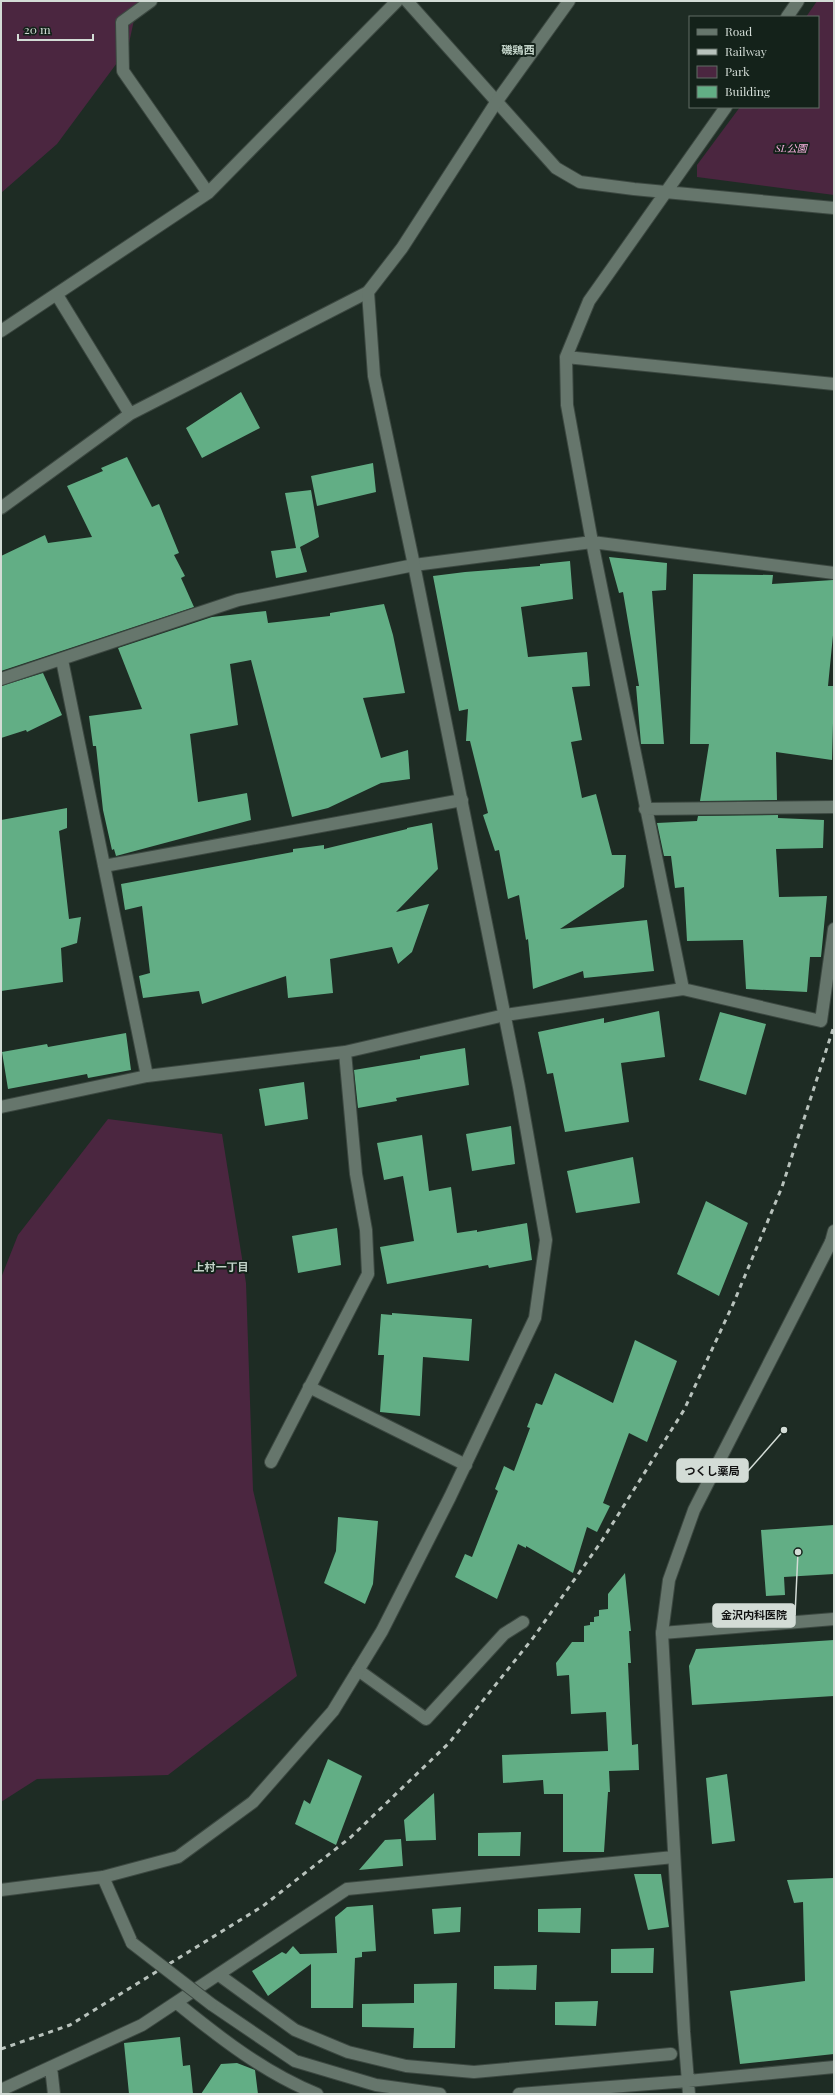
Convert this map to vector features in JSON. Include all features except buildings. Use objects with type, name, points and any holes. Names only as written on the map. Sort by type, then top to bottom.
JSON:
[{"type":"street","points":[[151,1],[122,22],[124,71],[208,193]]},
{"type":"street","points":[[1,332],[208,193],[397,1]]},
{"type":"street","points":[[407,1],[556,168],[580,182],[834,208]]},
{"type":"street","points":[[1,508],[130,414],[368,292],[402,248],[497,101],[569,1]]},
{"type":"street","points":[[788,16],[798,1]]},
{"type":"street","points":[[683,989],[645,809],[592,542],[567,405],[566,357],[589,301],[668,192],[725,108]]},
{"type":"street","points":[[1,1890],[103,1877],[178,1857],[253,1802],[334,1711],[382,1631],[466,1465],[535,1318],[546,1240],[505,1015],[414,565],[374,376],[368,292]]},
{"type":"street","points":[[57,294],[130,414]]},
{"type":"street","points":[[566,357],[834,384]]},
{"type":"street","points":[[1,679],[62,660],[238,600],[414,565],[592,542],[834,573]]},
{"type":"street","points":[[62,660],[147,1076]]},
{"type":"street","points":[[104,866],[462,800]]},
{"type":"street","points":[[645,809],[834,808]]},
{"type":"street","points":[[1,1107],[147,1076],[345,1052],[505,1015],[683,989],[822,1021],[834,929]]},
{"type":"street","points":[[271,1462],[368,1274],[366,1230],[356,1174],[345,1052]]},
{"type":"street","points":[[689,2094],[684,2032],[662,1633],[669,1580],[694,1510],[833,1238]]},
{"type":"street","points":[[309,1387],[466,1465]]},
{"type":"street","points":[[662,1633],[834,1619]]},
{"type":"street","points":[[358,1670],[426,1719],[504,1634],[523,1622]]},
{"type":"street","points":[[1,2090],[142,2025],[347,1889],[674,1857]]},
{"type":"street","points":[[103,1877],[132,1944],[211,2004],[295,2061],[376,2085],[440,2094]]},
{"type":"street","points":[[219,1975],[295,2030],[348,2052],[406,2066],[474,2072],[671,2054]]},
{"type":"street","points":[[177,2003],[224,2041],[298,2086],[317,2094]]},
{"type":"street","points":[[51,2067],[54,2094]]},
{"type":"street","points":[[519,2094],[688,2081],[834,2067]]},
{"type":"green space","points":[[1,1],[138,1],[128,48],[57,144],[1,193]]},
{"type":"green space","name":"SL公園","points":[[817,1],[834,1],[834,195],[697,177],[697,165],[739,108],[819,108],[819,16],[807,16]]},
{"type":"green space","points":[[108,1119],[222,1134],[246,1283],[253,1490],[297,1676],[168,1775],[37,1779],[1,1802],[1,1278],[18,1235]]},
{"type":"railway","points":[[1,2049],[70,2025],[263,1906],[351,1837],[449,1743],[533,1638],[601,1542],[684,1410],[734,1302],[782,1187],[834,1026]]},
{"type":"place","name":"つくし薬局","points":[[784,1430]]},
{"type":"place","name":"金沢内科医院","points":[[798,1552]]},
{"type":"district","name":"磯鶏西","points":[[518,50]]},
{"type":"district","name":"上村一丁目","points":[[221,1267]]}]
